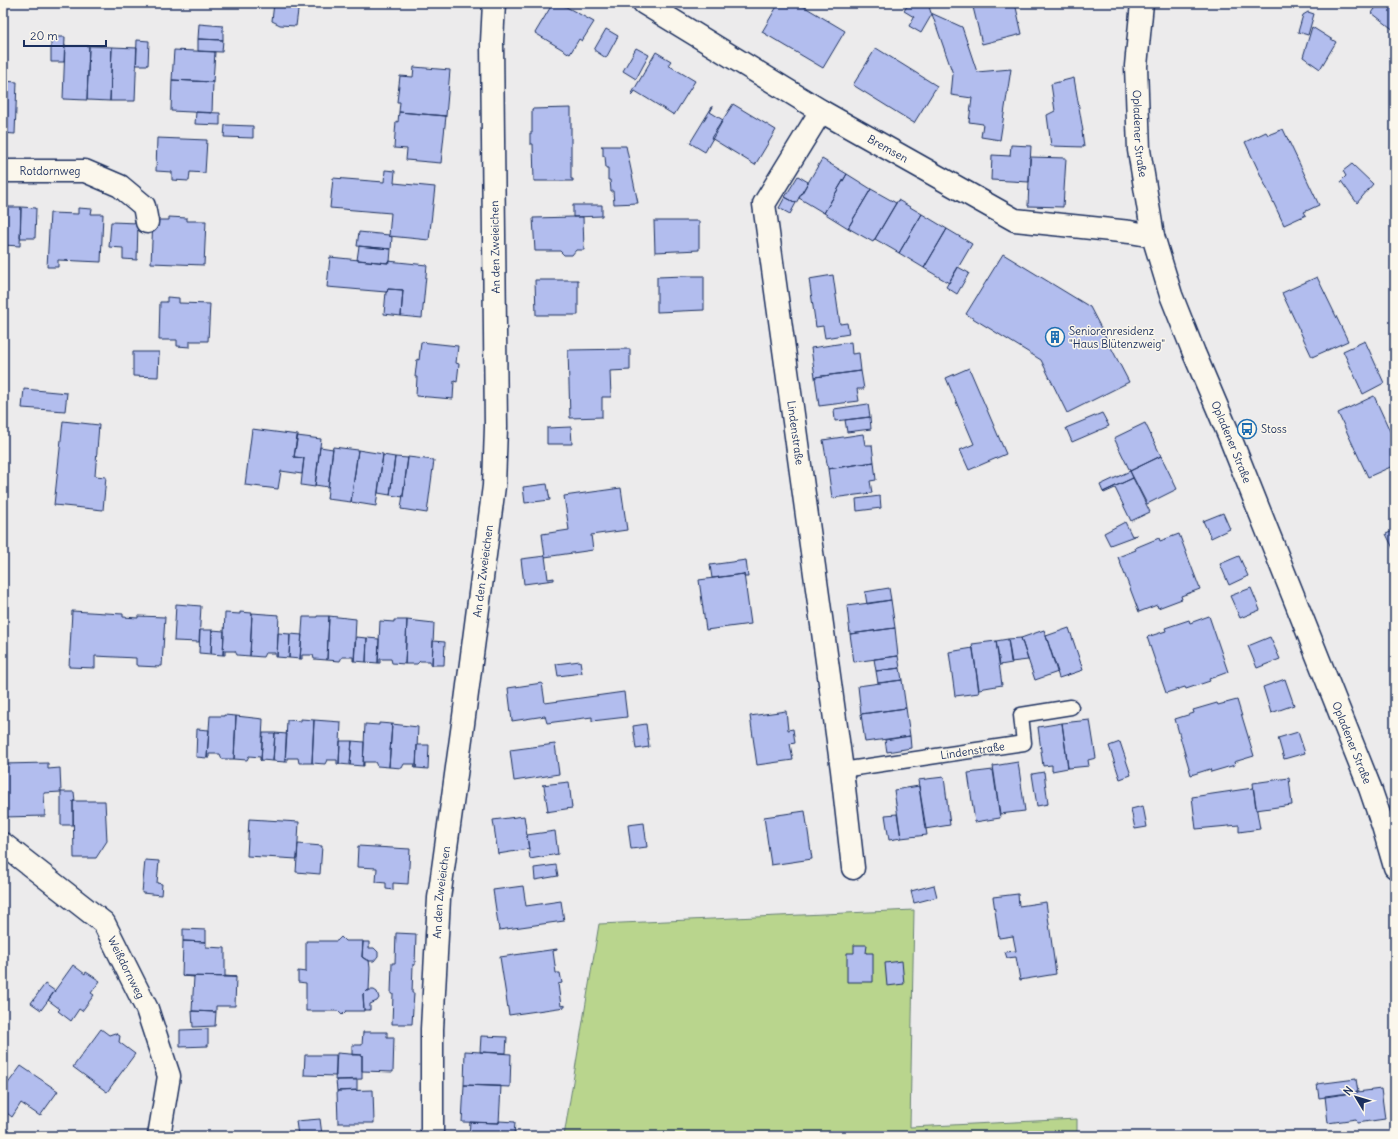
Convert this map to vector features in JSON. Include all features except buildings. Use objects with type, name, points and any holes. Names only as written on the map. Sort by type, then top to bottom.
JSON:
[{"type":"street","name":"An den Zweieichen","points":[[432,1136],[432,1029],[439,898],[494,486],[496,427],[492,42],[494,3]]},
{"type":"street","name":"Bremsen","points":[[644,3],[821,111],[1015,220],[1130,232],[1153,236]]},
{"type":"street","name":"Opladener Straße","points":[[1142,3],[1136,66],[1138,150],[1153,236],[1172,294],[1194,353],[1229,435],[1370,788],[1384,826],[1395,867]]},
{"type":"street","name":"Lindenstraße","points":[[821,111],[764,204],[842,770],[853,868]]},
{"type":"street","name":"Rotdornweg","points":[[3,171],[85,171],[120,186],[144,206],[147,222]]},
{"type":"street","name":"Weißdornweg","points":[[3,844],[104,923],[148,1009],[169,1076],[159,1136]]},
{"type":"lane","name":"Lindenstraße","points":[[842,770],[1024,743],[1021,715],[1071,707]]},
{"type":"green space","points":[[914,910],[910,1127],[1077,1119],[1077,1136],[564,1136],[599,924]]},
{"type":"place","name":"Seniorenresidenz \"Haus Blütenzweig\"","points":[[1055,337]]},
{"type":"place","name":"Stoss","points":[[1247,429]]}]
